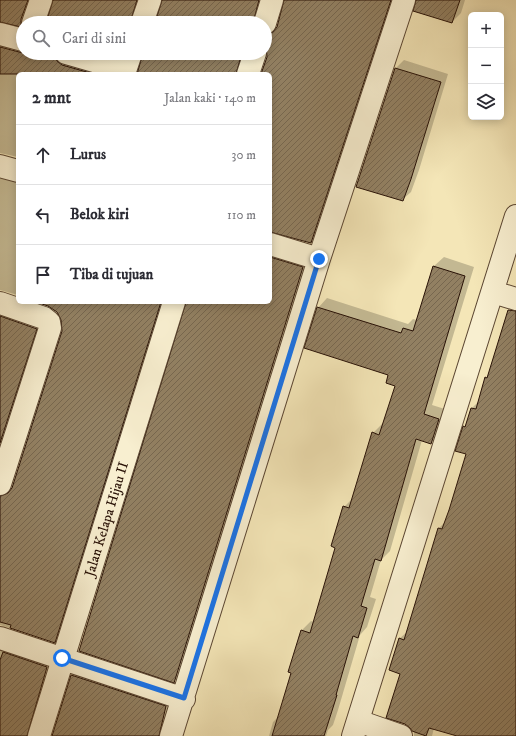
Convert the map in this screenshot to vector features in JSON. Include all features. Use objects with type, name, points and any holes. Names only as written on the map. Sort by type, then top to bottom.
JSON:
[{"type":"street","points":[[35,16],[41,0]]},
{"type":"street","points":[[144,16],[150,0]]},
{"type":"street","points":[[267,16],[272,0]]},
{"type":"street","points":[[171,736],[319,259],[404,0]]},
{"type":"street","points":[[0,34],[16,38]]},
{"type":"street","points":[[98,60],[126,66]]},
{"type":"street","points":[[249,72],[253,60]]},
{"type":"street","points":[[0,166],[16,170]]},
{"type":"street","points":[[401,736],[355,729],[516,216]]},
{"type":"street","points":[[272,245],[319,259]]},
{"type":"street","points":[[493,292],[516,299]]},
{"type":"street","points":[[0,303],[44,318],[48,322],[50,328],[0,484]]},
{"type":"street","name":"Jalan Kelapa Hijau II","points":[[38,736],[173,304]]},
{"type":"street","points":[[0,638],[184,698]]},
{"type":"building","points":[[0,0],[28,0],[22,16],[16,16],[16,26],[0,22]]},
{"type":"building","points":[[53,0],[137,0],[132,16],[48,16]]},
{"type":"building","points":[[162,0],[259,0],[255,16],[157,16]]},
{"type":"building","points":[[284,0],[391,0],[311,243],[272,233],[272,72],[262,72],[266,60],[272,60],[272,32],[277,27]]},
{"type":"building","points":[[416,0],[460,0],[452,23],[413,11]]},
{"type":"building","points":[[0,47],[16,51],[16,60],[57,60],[62,65],[87,72],[16,72],[16,74],[0,74]]},
{"type":"building","points":[[141,60],[240,60],[237,72],[138,72]]},
{"type":"building","points":[[395,68],[441,82],[403,201],[356,187]]},
{"type":"building","points":[[272,258],[303,267],[174,683],[79,651],[185,304],[272,304]]},
{"type":"building","points":[[433,266],[465,276],[424,414],[439,419],[431,444],[416,439],[381,561],[375,559],[361,606],[367,608],[358,638],[353,636],[324,736],[272,736],[291,673],[288,672],[301,630],[310,633],[335,548],[331,546],[343,506],[349,508],[372,432],[379,435],[395,386],[386,383],[388,375],[304,348],[317,307],[401,333],[403,328],[413,331]]},
{"type":"building","points":[[42,304],[160,304],[55,643],[10,628],[11,625],[0,622],[0,496],[8,493],[12,488],[62,331],[61,320],[57,312]]},
{"type":"building","points":[[508,310],[516,311],[516,736],[457,736],[429,728],[426,736],[412,731],[405,724],[386,718],[400,674],[389,670],[399,638],[404,640],[438,528],[442,529],[449,510],[466,454],[455,451],[463,426],[465,427],[471,408],[476,409],[485,377],[487,378]]},
{"type":"building","points":[[0,316],[37,329],[0,443]]},
{"type":"building","points":[[3,652],[47,667],[27,736],[0,736],[0,660]]},
{"type":"building","points":[[71,675],[166,706],[159,736],[52,736]]},
{"type":"route","points":[[62,658],[184,698],[319,259]]}]
